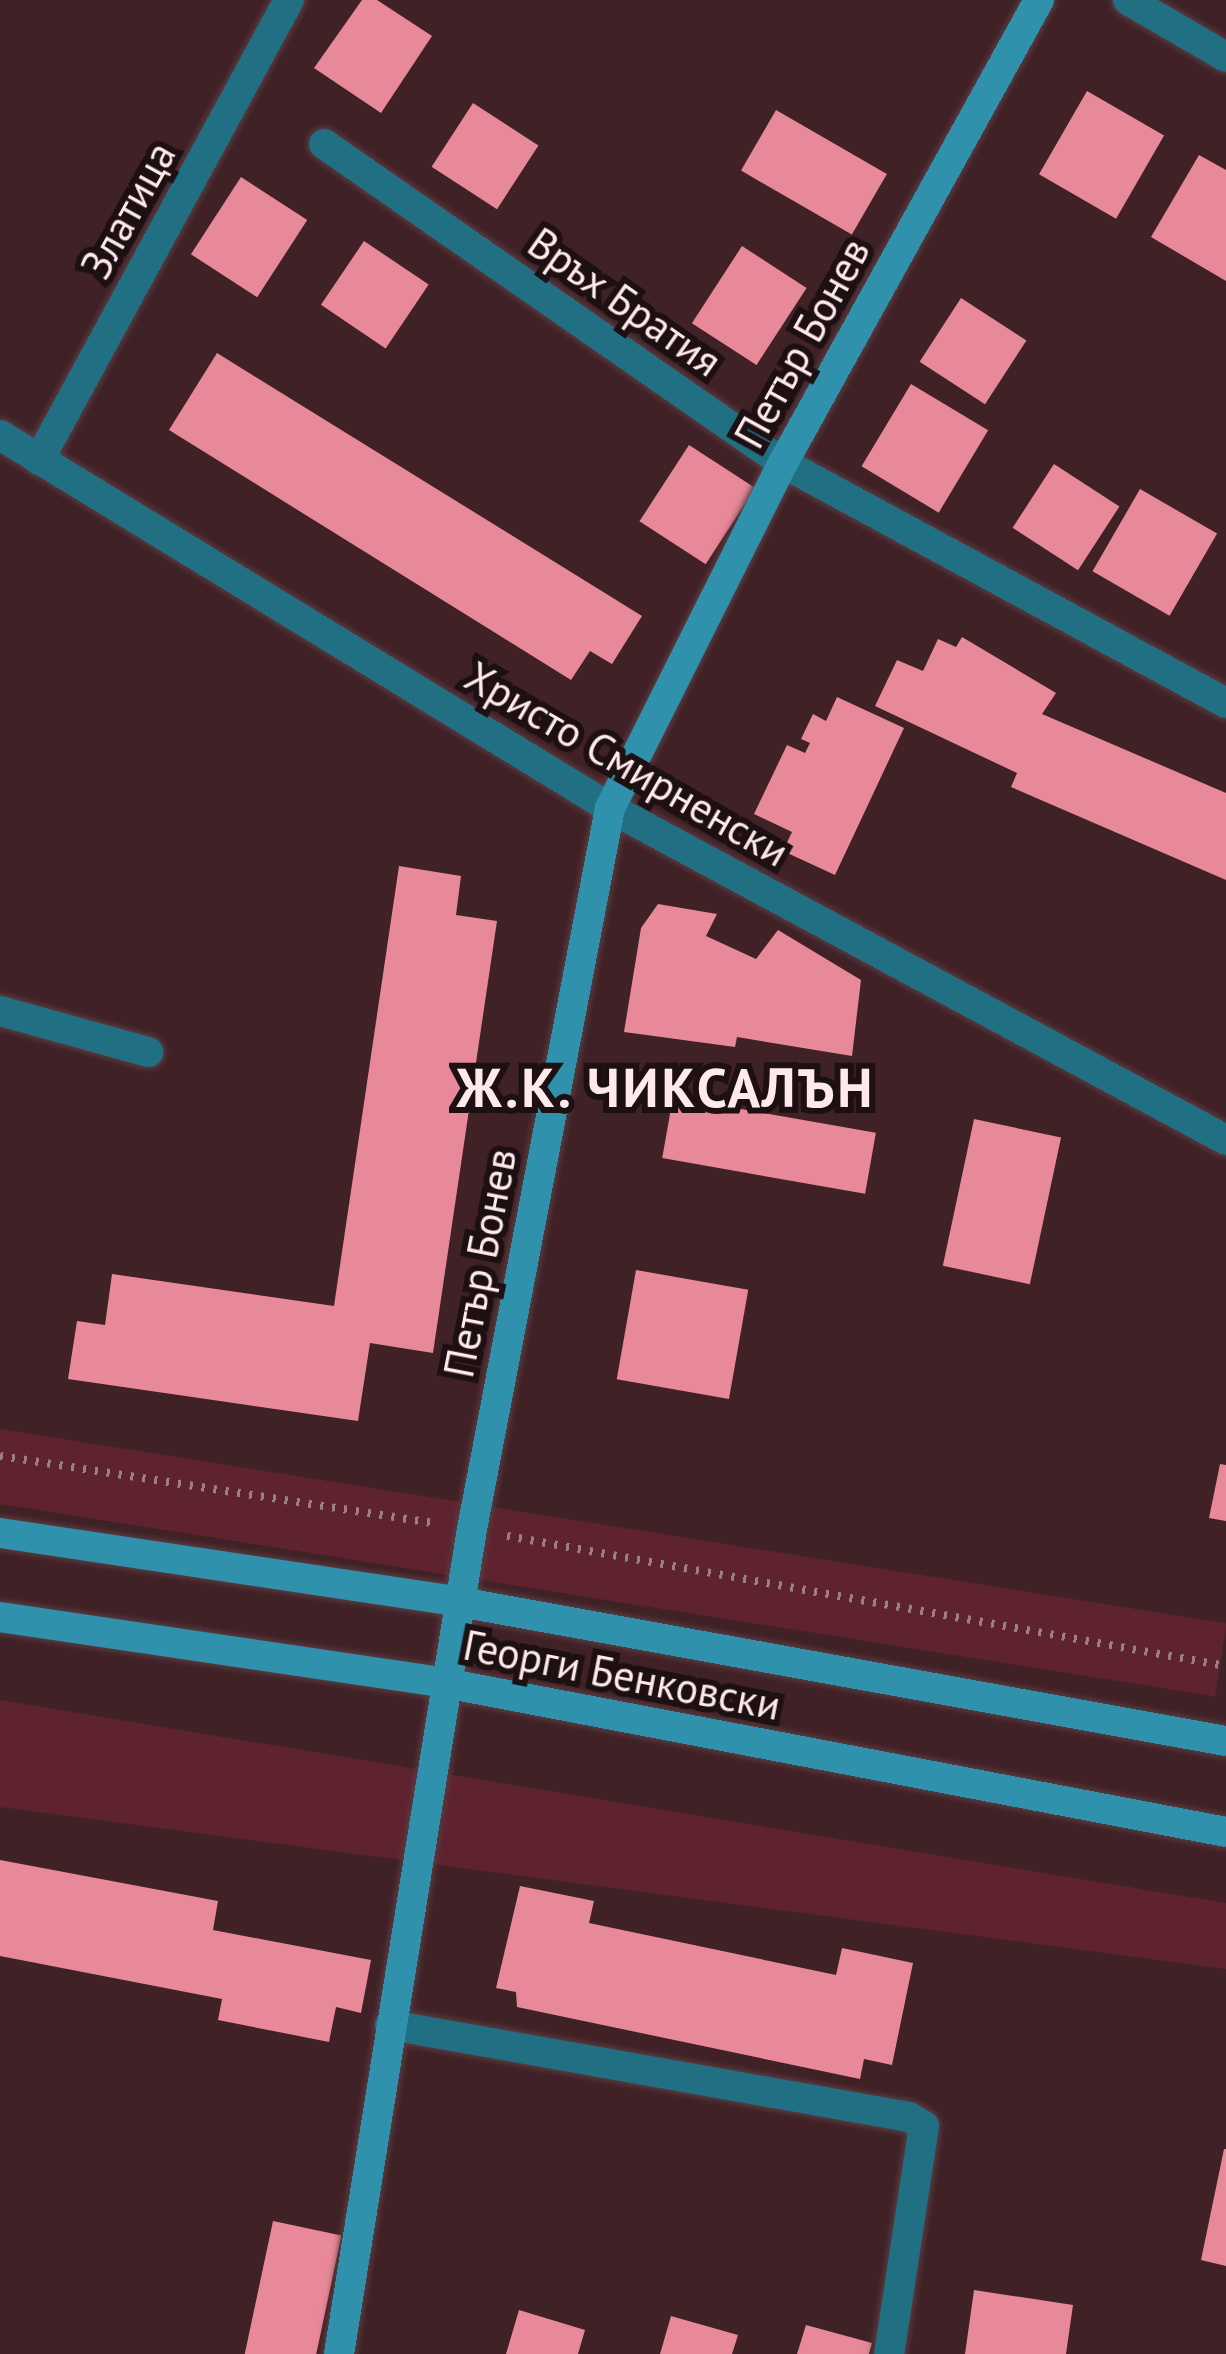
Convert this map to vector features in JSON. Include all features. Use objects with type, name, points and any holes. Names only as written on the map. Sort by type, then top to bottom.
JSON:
[{"type":"street","name":"Златица","points":[[39,460],[289,0]]},
{"type":"street","name":"Петър Бонев","points":[[339,2354],[445,1683],[610,808],[783,463],[1040,0]]},
{"type":"street","points":[[1128,0],[1226,57]]},
{"type":"street","name":"Връх Братия","points":[[324,144],[783,463],[1226,704]]},
{"type":"street","name":"Христо Смирненски","points":[[0,436],[610,808],[1226,1140]]},
{"type":"street","points":[[0,1010],[148,1052]]},
{"type":"street","name":"Георги Бенковски","points":[[0,1533],[460,1602],[1226,1741]]},
{"type":"street","name":"Георги Бенковски","points":[[0,1617],[445,1683],[1226,1832]]},
{"type":"street","points":[[390,2025],[909,2117],[924,2126],[889,2354]]},
{"type":"path","points":[[0,1456],[472,1529],[1226,1666]]},
{"type":"shaded area","points":[[0,1429],[1226,1623],[1215,1696],[0,1504]]},
{"type":"shaded area","points":[[0,1700],[1226,1903],[1226,1969],[0,1807]]},
{"type":"building","points":[[362,0],[377,0],[432,36],[381,113],[314,68]]},
{"type":"building","points":[[1087,91],[1164,136],[1116,219],[1039,174]]},
{"type":"building","points":[[473,103],[538,145],[497,209],[432,167]]},
{"type":"building","points":[[776,110],[887,174],[852,235],[741,171]]},
{"type":"building","points":[[1199,155],[1226,170],[1226,281],[1151,237]]},
{"type":"building","points":[[241,177],[307,220],[257,297],[191,254]]},
{"type":"building","points":[[364,241],[429,285],[386,348],[321,305]]},
{"type":"building","points":[[742,246],[807,288],[756,365],[692,323]]},
{"type":"building","points":[[961,298],[1026,340],[985,404],[920,362]]},
{"type":"building","points":[[217,353],[642,616],[612,664],[590,651],[571,680],[169,430]]},
{"type":"building","points":[[911,384],[988,430],[939,513],[862,466]]},
{"type":"building","points":[[689,445],[755,488],[706,564],[639,521]]},
{"type":"building","points":[[1054,464],[1119,506],[1078,570],[1013,528]]},
{"type":"building","points":[[1140,489],[1217,534],[1170,616],[1092,571]]},
{"type":"building","points":[[962,637],[1056,693],[1042,714],[1226,793],[1226,880],[1011,787],[1017,773],[875,706],[897,660],[923,671],[938,639],[956,647]]},
{"type":"building","points":[[837,697],[904,728],[835,875],[783,851],[792,832],[754,814],[787,745],[805,753],[810,743],[801,739],[813,714],[826,721]]},
{"type":"building","points":[[399,866],[461,876],[456,915],[497,921],[433,1353],[370,1343],[358,1421],[68,1379],[77,1321],[105,1325],[112,1274],[334,1306]]},
{"type":"building","points":[[658,904],[717,914],[706,936],[756,959],[778,930],[861,980],[852,1056],[737,1037],[735,1047],[624,1032],[641,928]]},
{"type":"building","points":[[673,1097],[876,1133],[865,1194],[662,1158]]},
{"type":"building","points":[[974,1119],[1061,1138],[1030,1284],[943,1266]]},
{"type":"building","points":[[636,1270],[748,1290],[729,1399],[617,1379]]},
{"type":"building","points":[[1220,1464],[1226,1465],[1226,1521],[1209,1518]]},
{"type":"building","points":[[0,1860],[218,1901],[213,1930],[371,1960],[361,2013],[336,2007],[329,2042],[218,2020],[222,1999],[0,1956]]},
{"type":"building","points":[[520,1886],[594,1901],[589,1923],[836,1975],[842,1948],[913,1963],[892,2065],[864,2059],[860,2079],[517,2007],[516,1992],[496,1988]]},
{"type":"building","points":[[1226,2149],[1226,2266],[1201,2260]]},
{"type":"building","points":[[273,2221],[341,2236],[316,2354],[245,2354]]},
{"type":"building","points":[[974,2290],[1073,2305],[1066,2354],[965,2354]]},
{"type":"building","points":[[519,2310],[585,2330],[578,2354],[506,2354]]},
{"type":"building","points":[[671,2316],[738,2335],[732,2354],[660,2354]]},
{"type":"building","points":[[806,2325],[872,2343],[869,2354],[797,2354]]},
{"type":"district","name":"Ж.К. ЧИКСАЛЪН","points":[[666,1087]]}]
